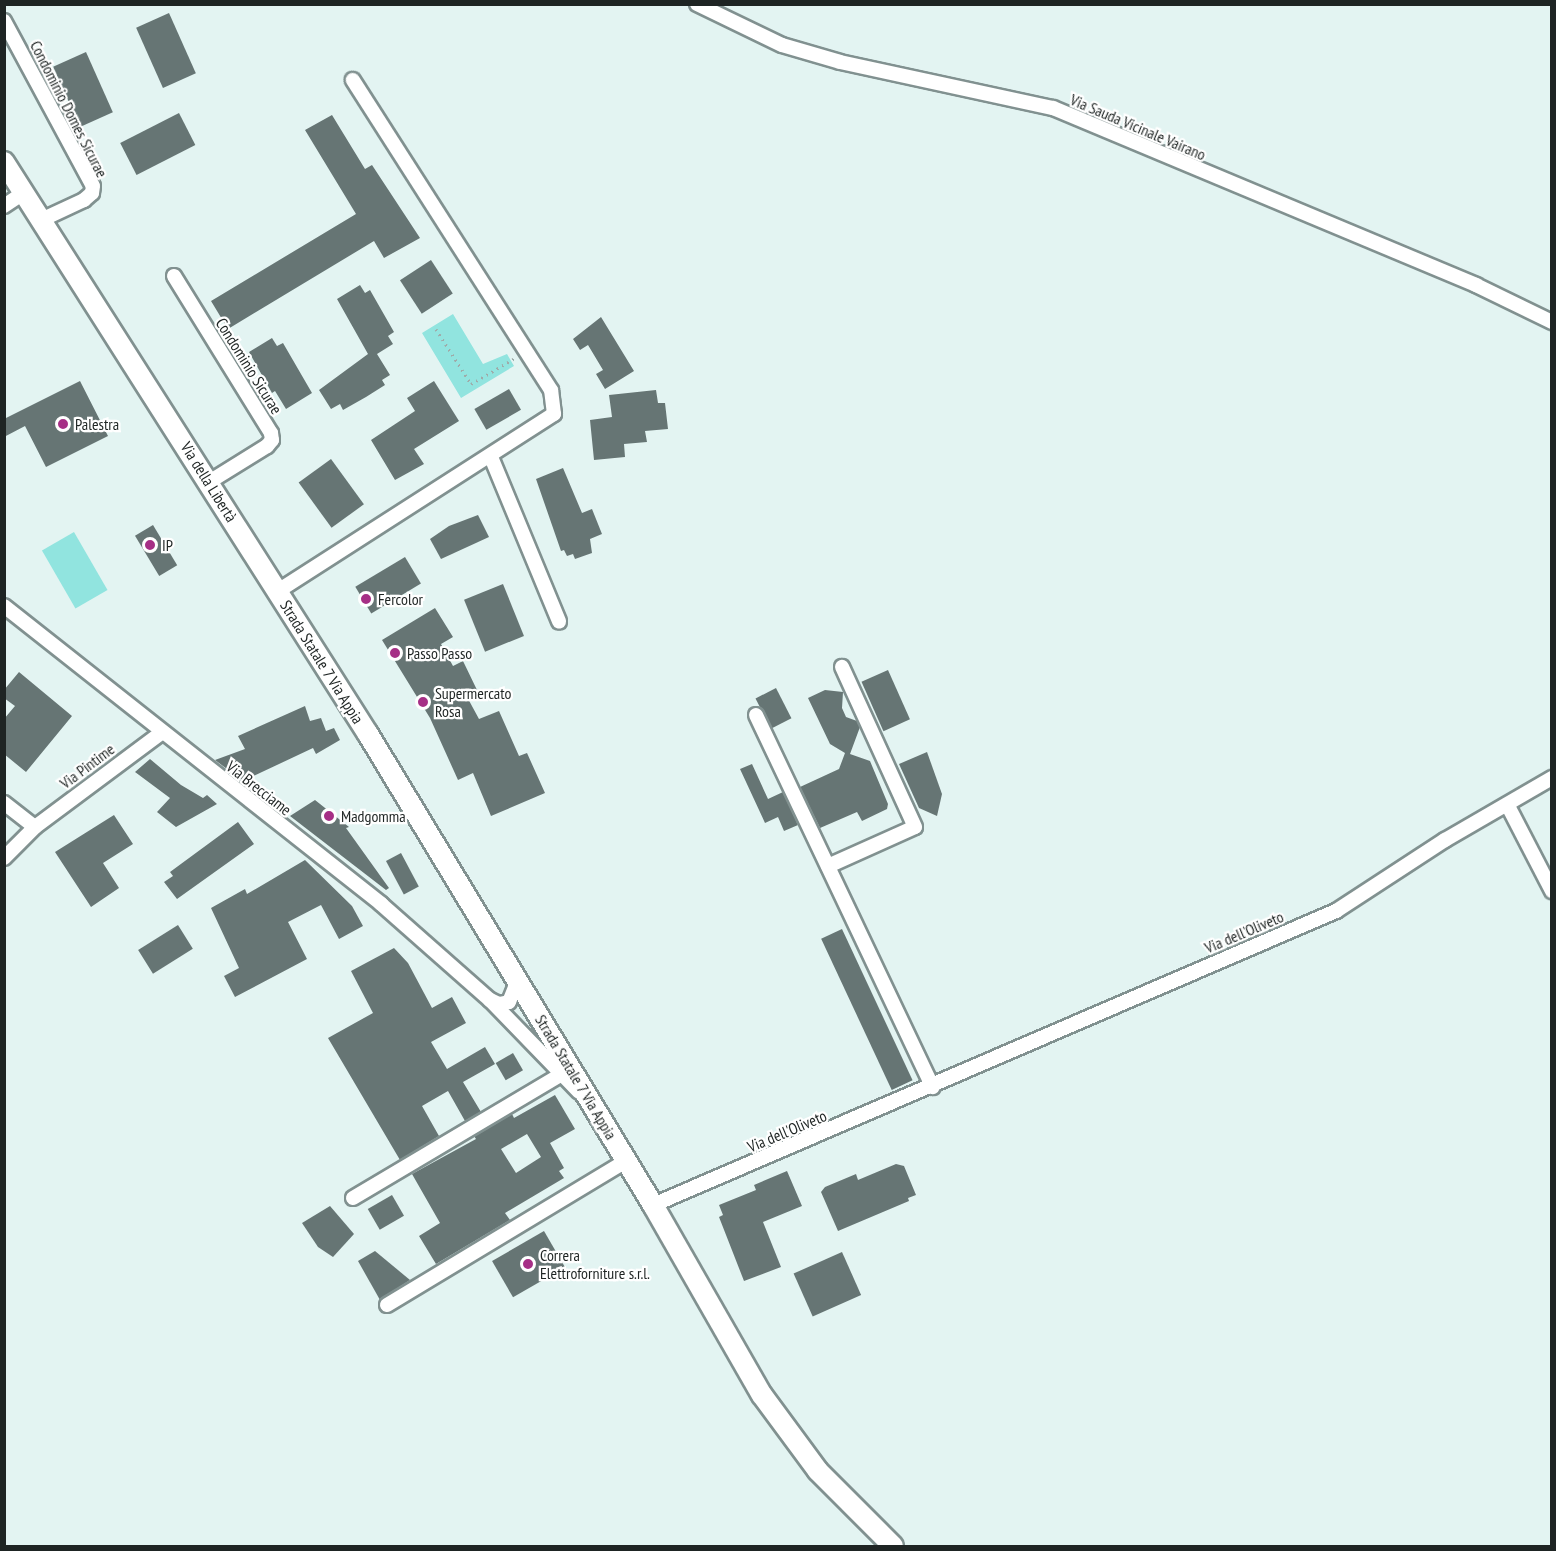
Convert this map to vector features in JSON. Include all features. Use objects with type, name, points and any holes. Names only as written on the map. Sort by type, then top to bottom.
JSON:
[{"type":"main road","name":"Via della Libertà","points":[[4,162],[278,591]]},
{"type":"main road","name":"Strada Statale 7 Via Appia","points":[[278,591],[518,980],[653,1205],[762,1395],[818,1471],[893,1546]]},
{"type":"street","name":"Via Sauda Vicinale Vairano","points":[[697,4],[782,45],[840,62],[1053,108],[1476,285],[1551,322]]},
{"type":"street","name":"Condominio Domes Sicurae","points":[[4,21],[93,186],[92,194],[84,200],[40,220]]},
{"type":"street","points":[[278,591],[491,457],[554,414],[551,390],[353,80]]},
{"type":"street","points":[[4,206],[23,193]]},
{"type":"street","name":"Condominio Sicurae","points":[[174,276],[271,433],[272,440],[267,446],[209,482]]},
{"type":"street","points":[[491,457],[559,621]]},
{"type":"street","name":"Via Brecciame","points":[[4,606],[161,733],[381,903],[490,1000],[560,1075],[588,1100]]},
{"type":"street","points":[[828,867],[915,827],[842,667]]},
{"type":"street","points":[[756,715],[933,1087]]},
{"type":"street","name":"Via Pintime","points":[[4,858],[35,827],[161,733]]},
{"type":"street","name":"Via dell'Oliveto","points":[[653,1205],[933,1087],[1336,911],[1445,840],[1508,806],[1551,778]]},
{"type":"street","points":[[4,803],[35,827]]},
{"type":"street","points":[[1508,806],[1551,891]]},
{"type":"street","points":[[490,1000],[499,1004],[508,1002],[518,980]]},
{"type":"street","points":[[352,1198],[560,1075]]},
{"type":"street","points":[[387,1305],[626,1161]]},
{"type":"path","points":[[436,329],[471,384],[526,351]]},
{"type":"shaded area","points":[[453,314],[483,364],[507,354],[514,366],[461,398],[422,333]]},
{"type":"shaded area","points":[[74,532],[108,590],[75,609],[42,550]]},
{"type":"building","points":[[169,13],[196,73],[163,88],[136,28]]},
{"type":"building","points":[[86,52],[113,112],[80,127],[53,67]]},
{"type":"building","points":[[179,113],[195,145],[137,175],[120,143]]},
{"type":"building","points":[[332,115],[365,169],[372,165],[420,238],[384,258],[374,241],[228,329],[211,301],[356,214],[305,130]]},
{"type":"building","points":[[431,260],[453,294],[422,314],[400,280]]},
{"type":"building","points":[[360,285],[365,293],[370,290],[394,332],[388,336],[393,344],[377,354],[390,375],[382,380],[385,385],[366,397],[343,410],[340,404],[331,409],[319,390],[368,354],[337,299]]},
{"type":"building","points":[[601,317],[634,371],[605,389],[596,374],[603,370],[588,345],[580,350],[573,339]]},
{"type":"building","points":[[272,338],[277,346],[283,343],[312,393],[286,409],[275,391],[272,393],[249,352]]},
{"type":"building","name":"Palestra","points":[[80,381],[108,436],[46,467],[25,426],[4,437],[4,419]]},
{"type":"building","points":[[434,381],[459,421],[414,449],[424,464],[395,480],[371,440],[415,411],[407,398]]},
{"type":"building","points":[[509,389],[521,410],[486,430],[474,409]]},
{"type":"building","points":[[656,390],[658,403],[665,403],[668,429],[645,431],[647,442],[624,444],[625,457],[594,460],[590,420],[612,417],[609,395]]},
{"type":"building","points":[[331,459],[364,504],[332,528],[299,483]]},
{"type":"building","points":[[563,468],[582,513],[592,509],[602,534],[590,539],[592,553],[575,559],[573,554],[567,556],[564,550],[561,551],[536,479]]},
{"type":"building","points":[[478,515],[489,537],[441,559],[430,539],[449,526]]},
{"type":"building","points":[[153,525],[177,565],[159,576],[135,536]]},
{"type":"building","points":[[405,557],[421,584],[371,613],[355,587]]},
{"type":"building","points":[[503,584],[524,636],[485,652],[464,600]]},
{"type":"building","points":[[435,608],[453,637],[441,644],[453,666],[463,661],[477,690],[466,695],[479,719],[499,711],[519,756],[527,753],[545,793],[491,816],[473,773],[458,780],[430,718],[382,640]]},
{"type":"building","points":[[888,670],[910,719],[883,731],[862,682]]},
{"type":"building","points":[[19,672],[72,716],[26,772],[4,754],[4,719],[15,706],[4,698],[4,690]]},
{"type":"building","points":[[776,688],[791,718],[771,729],[756,698]]},
{"type":"building","points":[[825,690],[843,692],[842,708],[846,717],[857,721],[860,727],[850,754],[870,761],[888,804],[887,809],[862,821],[857,812],[820,828],[800,787],[839,769],[845,753],[830,744],[808,698]]},
{"type":"building","points":[[305,706],[310,721],[321,718],[326,731],[334,728],[340,740],[316,754],[313,748],[243,781],[215,760],[245,749],[238,736]]},
{"type":"building","points":[[927,752],[942,794],[937,816],[919,808],[899,764]]},
{"type":"building","points":[[150,759],[181,785],[203,798],[207,795],[217,804],[176,827],[157,812],[170,798],[135,772]]},
{"type":"building","points":[[752,764],[768,799],[783,792],[798,825],[784,831],[778,817],[765,823],[740,769]]},
{"type":"building","points":[[315,800],[349,827],[346,828],[389,888],[386,890],[290,816]]},
{"type":"building","points":[[114,815],[133,844],[103,863],[119,888],[91,907],[55,852]]},
{"type":"building","points":[[238,822],[254,844],[177,899],[164,882],[173,876],[170,872]]},
{"type":"building","points":[[401,853],[419,887],[404,895],[386,861]]},
{"type":"building","points":[[305,860],[352,906],[363,926],[339,939],[321,905],[288,922],[307,959],[235,997],[224,976],[239,968],[211,908],[245,889],[247,894]]},
{"type":"building","points":[[178,925],[193,949],[153,974],[138,950]]},
{"type":"building","points":[[842,929],[913,1080],[892,1090],[821,939]]},
{"type":"building","points":[[394,948],[408,963],[432,1008],[452,997],[466,1023],[431,1042],[447,1069],[485,1047],[495,1064],[463,1082],[481,1112],[465,1121],[448,1091],[422,1106],[439,1136],[400,1160],[328,1038],[373,1013],[351,971]]},
{"type":"building","points":[[513,1053],[523,1070],[506,1080],[496,1063]]},
{"type":"building","points":[[555,1095],[575,1129],[550,1143],[564,1168],[559,1171],[564,1178],[505,1213],[510,1220],[436,1264],[419,1236],[440,1223],[412,1174],[476,1139],[474,1136],[512,1114],[514,1118]],"holes":[[[527,1134],[541,1157],[516,1173],[501,1149]]]},
{"type":"building","points":[[896,1164],[904,1166],[916,1195],[908,1198],[909,1201],[838,1231],[821,1192],[825,1187],[856,1174],[858,1180]]},
{"type":"building","points":[[787,1171],[802,1206],[763,1222],[781,1267],[744,1281],[719,1217],[723,1215],[719,1205],[756,1190],[754,1185]]},
{"type":"building","points":[[392,1195],[404,1216],[380,1230],[368,1209]]},
{"type":"building","points":[[330,1206],[354,1234],[333,1257],[318,1247],[302,1223]]},
{"type":"building","name":"Correra Elettroforniture s.r.l.","points":[[544,1231],[565,1267],[513,1297],[492,1261]]},
{"type":"building","points":[[375,1251],[410,1280],[380,1300],[358,1261]]},
{"type":"building","points":[[842,1252],[861,1295],[813,1316],[794,1274]]},
{"type":"place","name":"Palestra","points":[[63,424]]},
{"type":"place","name":"IP","points":[[150,545]]},
{"type":"place","name":"Fercolor","points":[[366,599]]},
{"type":"place","name":"Passo Passo","points":[[395,653]]},
{"type":"place","name":"Supermercato Rosa","points":[[423,702]]},
{"type":"place","name":"Madgomma","points":[[329,816]]},
{"type":"place","name":"Correra Elettroforniture s.r.l.","points":[[528,1264]]}]
